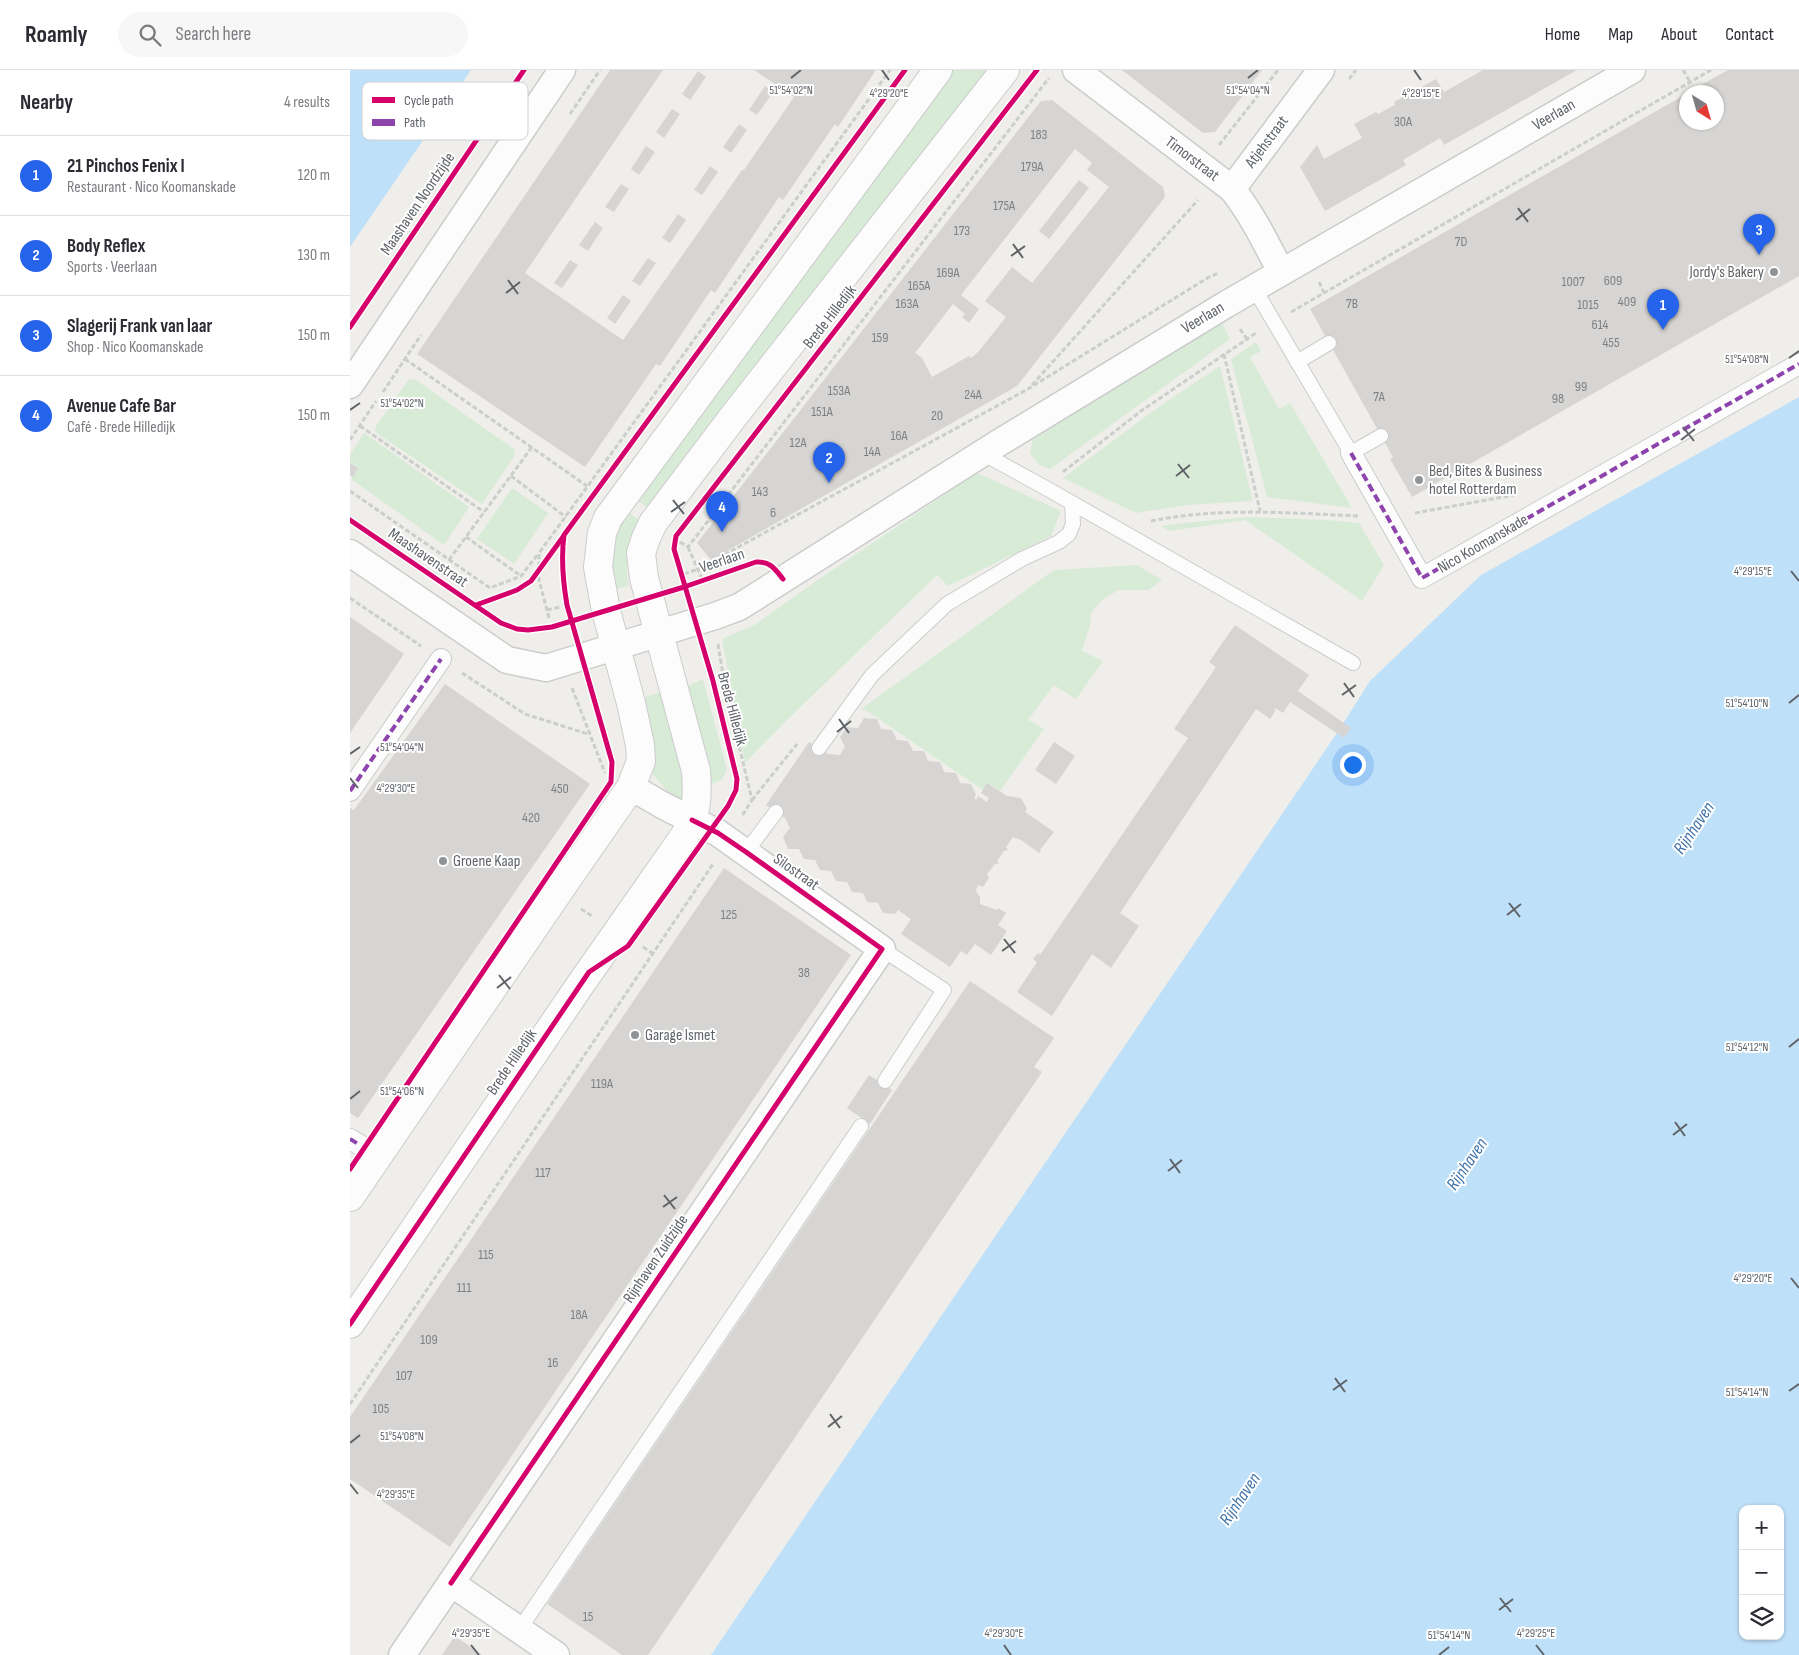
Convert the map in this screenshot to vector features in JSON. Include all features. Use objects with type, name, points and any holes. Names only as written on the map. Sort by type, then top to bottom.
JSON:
[{"type":"street","points":[[528,121],[562,70]]},
{"type":"street","points":[[350,1197],[631,787],[641,761],[640,745],[606,611],[598,567],[602,533],[608,518],[938,70]]},
{"type":"street","name":"Brede Hilledijk","points":[[350,1324],[578,988],[685,835],[692,820],[698,795],[696,771],[644,578],[641,553],[653,523],[733,417],[1005,70]]},
{"type":"street","name":"Timorstraat","points":[[1076,70],[1232,189],[1258,229],[1281,272]]},
{"type":"street","name":"Atjehstraat","points":[[1232,189],[1320,70]]},
{"type":"street","name":"Veerlaan","points":[[658,634],[739,607],[982,454],[1254,288],[1632,70]]},
{"type":"street","points":[[350,385],[515,140]]},
{"type":"street","name":"Nico Koomanskade","points":[[1351,453],[1422,578],[1799,364]]},
{"type":"street","points":[[350,553],[507,660],[546,668],[658,634]]},
{"type":"street","points":[[350,791],[440,659]]},
{"type":"street","name":"Silostraat","points":[[631,787],[718,833],[882,949]]},
{"type":"street","name":"Rijnhaven Zuidzijde","points":[[402,1655],[882,949]]},
{"type":"street","points":[[451,1583],[555,1655]]},
{"type":"lane","points":[[1254,288],[1351,453],[1381,436]]},
{"type":"lane","points":[[1297,362],[1329,343]]},
{"type":"lane","points":[[982,454],[1044,487],[1353,664]]},
{"type":"lane","points":[[819,748],[872,675],[947,604],[1022,559],[1059,542],[1068,534],[1073,524],[1072,504]]},
{"type":"lane","points":[[746,852],[776,812]]},
{"type":"lane","points":[[882,949],[944,990],[885,1081]]},
{"type":"lane","points":[[519,1630],[860,1126]]},
{"type":"path","points":[[466,537],[521,576],[566,517],[890,70]]},
{"type":"path","points":[[1218,146],[1278,70]]},
{"type":"path","points":[[1684,70],[1690,82]]},
{"type":"path","points":[[1044,487],[1141,411],[1274,322],[1711,70]]},
{"type":"path","points":[[1046,82],[1053,87]]},
{"type":"path","points":[[1224,354],[1260,511]]},
{"type":"path","points":[[405,359],[587,486]]},
{"type":"path","points":[[360,426],[484,512]]},
{"type":"path","points":[[511,476],[566,517]]},
{"type":"path","points":[[593,479],[597,482]]},
{"type":"path","points":[[1119,530],[1182,515],[1260,511],[1388,518],[1515,495]]},
{"type":"path","points":[[674,544],[676,536]]},
{"type":"path","points":[[680,542],[688,547],[703,581]]},
{"type":"path","points":[[538,553],[536,575],[550,618]]},
{"type":"path","points":[[536,575],[543,565]]},
{"type":"path","points":[[678,567],[682,581]]},
{"type":"path","points":[[350,598],[525,714],[589,734]]},
{"type":"path","points":[[547,610],[560,607]]},
{"type":"path","points":[[752,800],[798,742]]},
{"type":"path","points":[[578,907],[594,916]]},
{"type":"path","points":[[637,943],[652,953]]},
{"type":"green space","points":[[951,70],[993,70],[650,510],[636,499]]},
{"type":"green space","points":[[1222,323],[1230,339],[1050,469],[1039,465],[1030,453],[1033,438]]},
{"type":"green space","points":[[1256,342],[1261,351],[1250,357],[1279,409],[1290,403],[1352,508],[1267,497],[1231,359]]},
{"type":"green space","points":[[1220,366],[1253,501],[1186,505],[1136,513],[1063,478],[1160,406]]},
{"type":"green space","points":[[409,379],[416,380],[514,449],[515,455],[482,504],[375,432],[376,426]]},
{"type":"green space","points":[[364,433],[469,507],[444,545],[351,479],[358,468],[350,462],[350,455]]},
{"type":"green space","points":[[977,473],[1061,511],[1051,536],[948,586],[937,575],[745,763],[722,639],[756,624],[816,581]]},
{"type":"green space","points":[[512,488],[548,513],[514,564],[477,539]]},
{"type":"green space","points":[[627,511],[642,522],[628,552],[629,585],[612,591],[610,584],[616,529]]},
{"type":"green space","points":[[1248,517],[1359,523],[1384,565],[1362,601],[1245,520],[1169,531],[1161,526]]},
{"type":"green space","points":[[1137,565],[1162,580],[1149,590],[1118,590],[1101,601],[1091,613],[1090,625],[1082,651],[1103,661],[1076,699],[1054,685],[1028,720],[1044,729],[1000,791],[988,783],[983,790],[867,711],[861,709],[1054,570]]},
{"type":"green space","points":[[703,679],[727,770],[722,779],[710,785],[686,687]]},
{"type":"green space","points":[[661,692],[679,748],[685,796],[681,799],[676,799],[669,794],[653,774],[642,698]]},
{"type":"water","points":[[350,70],[471,70],[463,82],[362,82],[362,140],[423,140],[350,247]]},
{"type":"water","name":"Rijnhaven","points":[[1799,397],[1799,1655],[711,1655],[1337,733],[1370,681],[1481,575]]},
{"type":"building","points":[[610,70],[663,70],[525,273],[623,340],[794,97],[754,70],[876,70],[838,127],[835,124],[783,200],[779,197],[715,293],[711,290],[660,366],[656,364],[585,467],[417,354]]},
{"type":"building","points":[[1122,70],[1262,70],[1215,132],[1203,133]]},
{"type":"building","points":[[1483,70],[1577,70],[1444,145],[1440,138],[1403,160],[1406,165],[1325,211],[1300,167],[1317,145],[1324,159],[1362,138],[1354,124],[1376,112],[1378,114],[1395,105],[1394,102],[1436,79],[1444,92]]},
{"type":"building","points":[[1728,70],[1799,70],[1799,276],[1412,497],[1390,459],[1393,457],[1310,309],[1679,98],[1679,130],[1724,130],[1724,85],[1701,85]]},
{"type":"building","points":[[698,71],[706,77],[690,100],[682,94]]},
{"type":"building","points":[[765,86],[773,92],[757,115],[749,110]]},
{"type":"building","points":[[1052,100],[1163,187],[1165,197],[1017,386],[711,560],[697,543],[1041,101]],"holes":[[[1075,149],[1092,163],[1087,170],[1109,187],[1032,283],[1012,267],[985,301],[1006,317],[979,351],[971,358],[969,356],[932,377],[922,358],[915,353],[953,304],[965,314],[962,317],[969,323],[979,309],[961,295]]]},
{"type":"building","points":[[672,109],[680,114],[664,138],[656,132]]},
{"type":"building","points":[[739,124],[747,130],[731,153],[723,147]]},
{"type":"building","points":[[646,146],[655,152],[639,175],[631,169]]},
{"type":"building","points":[[710,166],[718,172],[702,195],[694,190]]},
{"type":"building","points":[[1079,180],[1089,188],[1049,239],[1039,231]]},
{"type":"building","points":[[621,184],[629,189],[614,212],[605,207]]},
{"type":"building","points":[[678,214],[686,220],[670,243],[662,238]]},
{"type":"building","points":[[595,222],[603,228],[588,251],[579,245]]},
{"type":"building","points":[[648,258],[656,263],[640,286],[632,281]]},
{"type":"building","points":[[570,260],[578,265],[562,288],[554,283]]},
{"type":"building","points":[[623,295],[631,301],[615,324],[607,318]]},
{"type":"building","points":[[350,463],[358,468],[353,477],[350,475]]},
{"type":"building","points":[[350,617],[404,654],[350,733]]},
{"type":"building","points":[[1235,625],[1309,675],[1298,691],[1351,728],[1344,738],[1290,702],[1283,713],[1275,708],[1276,710],[1270,719],[1256,709],[1120,913],[1139,926],[1111,968],[1092,954],[1052,1016],[1017,992],[1037,962],[1033,959],[1038,953],[1040,955],[1188,738],[1174,729],[1216,667],[1209,662]]},
{"type":"building","name":"Groene Kaap","points":[[445,684],[590,784],[358,1118],[350,1113],[350,808],[354,810]]},
{"type":"building","points":[[864,718],[877,719],[881,729],[892,730],[897,740],[908,741],[913,751],[924,751],[928,761],[940,762],[944,772],[956,773],[960,783],[971,784],[976,800],[978,796],[987,802],[989,798],[981,793],[987,783],[1007,796],[1021,798],[1027,809],[1025,812],[1054,832],[1039,853],[1021,840],[1013,837],[1006,847],[1008,850],[1004,851],[997,861],[999,864],[995,864],[987,874],[989,878],[983,887],[978,885],[976,891],[980,897],[980,904],[997,910],[998,908],[1006,913],[998,925],[1007,931],[991,955],[975,944],[967,955],[961,951],[950,967],[901,934],[911,919],[898,910],[895,914],[883,913],[878,903],[867,902],[863,893],[852,892],[847,882],[836,881],[831,871],[820,870],[815,860],[804,859],[799,849],[788,849],[783,837],[790,828],[785,818],[766,805],[809,742],[828,754],[840,755],[845,747],[840,737],[847,727],[858,728]]},
{"type":"building","points":[[1054,742],[1075,756],[1056,784],[1035,770]]},
{"type":"building","points":[[724,868],[851,955],[450,1547],[350,1479],[350,1417]]},
{"type":"building","points":[[970,981],[1054,1038],[1034,1067],[1042,1072],[648,1655],[622,1655],[547,1604]]},
{"type":"building","points":[[869,1075],[892,1090],[870,1124],[847,1108]]},
{"type":"building","points":[[455,1636],[482,1655],[442,1655]]},
{"type":"marked path","points":[[1351,453],[1422,578],[1799,364]]},
{"type":"marked path","points":[[350,791],[441,659]]},
{"type":"marked path","points":[[350,1139],[360,1145]]},
{"type":"cycle path","name":"Maashaven Noordzijde","points":[[516,82],[524,70]]},
{"type":"cycle path","points":[[350,1169],[611,782],[612,762],[567,605],[563,570],[564,535],[905,70]]},
{"type":"cycle path","points":[[350,1324],[589,972],[628,946],[728,806],[736,790],[737,779],[713,681],[674,549],[676,536],[1037,70]]},
{"type":"cycle path","name":"Maashaven Noordzijde","points":[[350,327],[477,140]]},
{"type":"cycle path","name":"Maashavenstraat","points":[[350,520],[501,623],[517,629],[528,630],[552,627],[684,587],[756,562],[769,564],[783,579]]},
{"type":"cycle path","points":[[476,605],[517,590],[531,581],[563,537]]},
{"type":"cycle path","points":[[451,1583],[882,949],[746,852],[718,833],[692,820]]},
{"type":"place","name":"Slagerij Frank van laar","points":[[1759,255]]},
{"type":"place","name":"Jordy's Bakery","points":[[1774,272]]},
{"type":"place","name":"21 Pinchos Fenix I","points":[[1663,330]]},
{"type":"place","name":"Bed, Bites & Business hotel Rotterdam","points":[[1419,480]]},
{"type":"place","name":"Body Reflex","points":[[829,483]]},
{"type":"place","name":"Avenue Cafe Bar","points":[[722,532]]},
{"type":"place","name":"Groene Kaap","points":[[443,861]]},
{"type":"place","name":"Garage Ismet","points":[[635,1035]]}]
